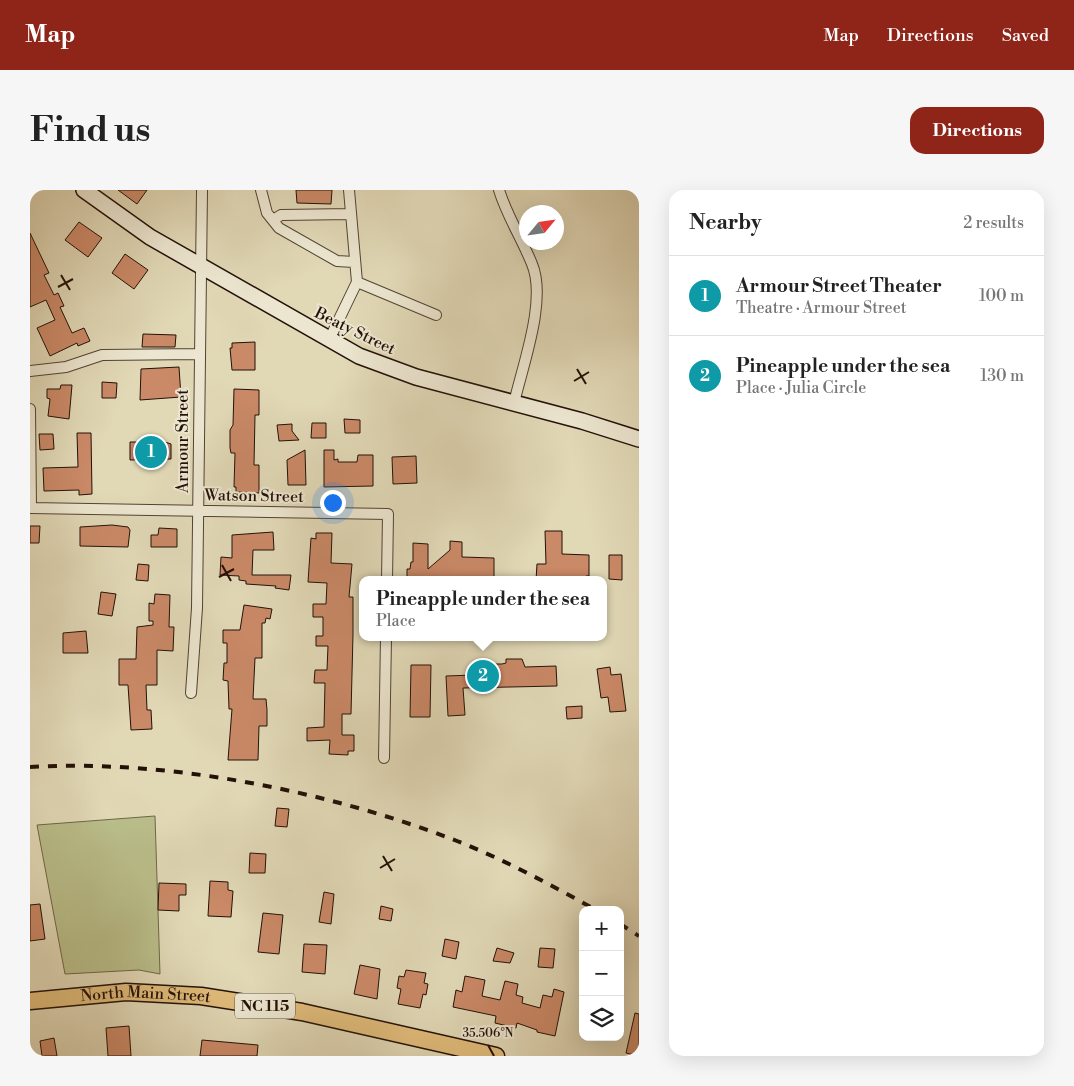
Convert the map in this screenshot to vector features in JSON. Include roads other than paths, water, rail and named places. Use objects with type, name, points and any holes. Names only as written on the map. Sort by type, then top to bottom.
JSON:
[{"type":"main road","name":"North Main Street","points":[[30,1001],[126,992],[201,996],[302,1012],[496,1056]]},
{"type":"street","name":"Beaty Street","points":[[84,190],[150,237],[359,356],[390,368],[639,439]]},
{"type":"street","name":"Armour Street","points":[[191,692],[197,608],[198,354],[202,266],[202,190]]},
{"type":"street","points":[[262,190],[268,213],[279,228],[337,262],[354,262]]},
{"type":"street","points":[[329,340],[357,282],[349,190]]},
{"type":"street","points":[[499,190],[503,205],[532,264],[537,282],[538,300],[514,403]]},
{"type":"street","points":[[273,220],[281,215],[350,214]]},
{"type":"street","points":[[357,282],[436,315]]},
{"type":"street","points":[[30,371],[66,367],[102,355],[198,354]]},
{"type":"street","points":[[30,409],[31,508]]},
{"type":"street","name":"Watson Street","points":[[31,508],[388,514],[387,576]]},
{"type":"street","points":[[384,758],[386,641]]},
{"type":"railway","points":[[30,767],[137,768],[192,774],[247,782],[355,807],[407,823],[475,848],[545,882],[589,906]]},
{"type":"railway","points":[[624,927],[639,936]]},
{"type":"place","name":"Armour Street Theater","points":[[151,452]]},
{"type":"place","name":"Pineapple under the sea","points":[[483,676]]}]
